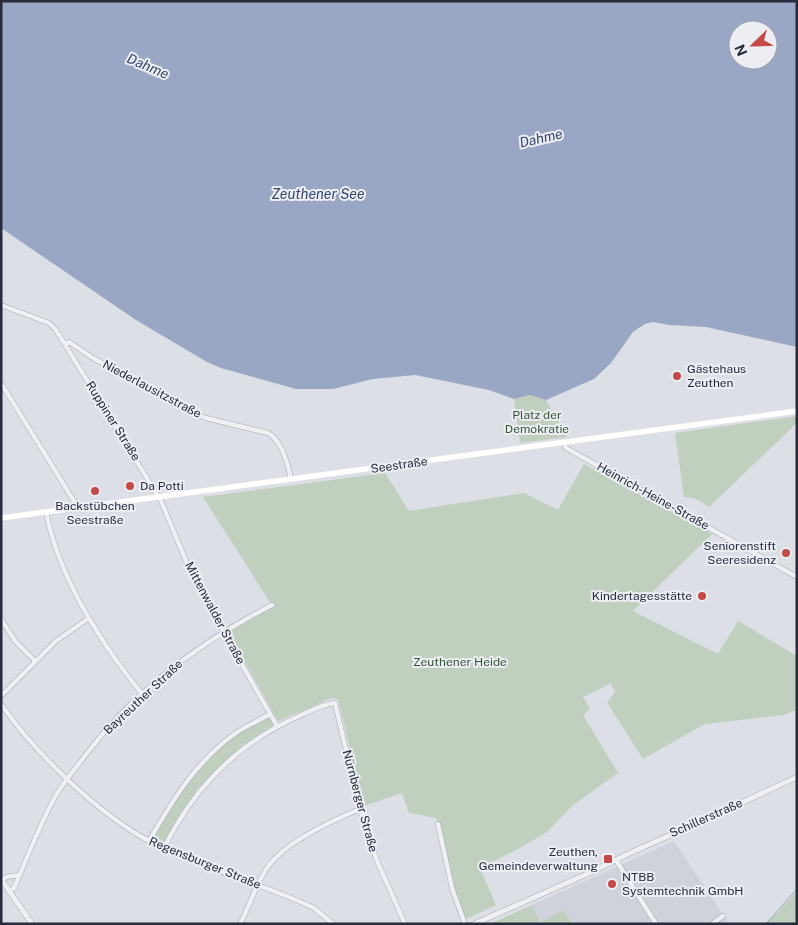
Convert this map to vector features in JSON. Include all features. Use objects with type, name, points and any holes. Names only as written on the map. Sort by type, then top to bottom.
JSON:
[{"type":"main road","name":"Seestraße","points":[[1,518],[797,411]]},
{"type":"street","name":"Niederlausitzstraße","points":[[1,305],[49,323],[66,344],[69,342],[93,358],[189,412],[274,437],[286,461],[291,479]]},
{"type":"street","name":"Ruppiner Straße","points":[[66,344],[159,497]]},
{"type":"street","points":[[1,383],[74,501],[76,508]]},
{"type":"street","name":"Heinrich-Heine-Straße","points":[[564,443],[566,448],[797,577]]},
{"type":"street","name":"Mittenwalder Straße","points":[[159,497],[194,580],[277,726]]},
{"type":"street","points":[[46,512],[66,572],[89,618],[142,694]]},
{"type":"street","name":"Bayreuther Straße","points":[[10,891],[14,888],[55,798],[67,778],[106,729],[142,694],[187,656],[241,621],[272,606]]},
{"type":"street","points":[[1,696],[56,641],[89,618]]},
{"type":"street","points":[[1,619],[15,641],[35,662]]},
{"type":"street","name":"Nürnberger Straße","points":[[277,726],[335,703],[360,809],[377,861],[406,924]]},
{"type":"street","name":"Regensburger Straße","points":[[1,704],[23,732],[67,778],[105,810],[149,841],[303,903],[314,908],[334,924]]},
{"type":"street","points":[[149,841],[182,786],[205,760],[233,735],[270,714]]},
{"type":"street","points":[[164,848],[198,792],[217,771],[234,756],[277,726]]},
{"type":"street","name":"Schillerstraße","points":[[474,924],[797,777]]},
{"type":"street","points":[[240,924],[257,885],[269,866],[291,845],[326,825],[360,809]]},
{"type":"street","points":[[438,824],[452,888],[465,924]]},
{"type":"street","points":[[616,860],[656,924]]},
{"type":"street","points":[[19,875],[6,876],[2,879],[4,887],[10,891],[32,924]]},
{"type":"street","points":[[712,924],[723,916]]},
{"type":"shaded area","points":[[674,841],[729,924],[572,924],[563,911],[540,922],[532,905]]},
{"type":"green space","name":"Platz der Demokratie","points":[[529,395],[546,400],[567,437],[520,443],[514,399]]},
{"type":"green space","points":[[797,416],[797,423],[709,507],[697,499],[684,497],[675,433]]},
{"type":"green space","name":"Zeuthener Heide","points":[[584,464],[712,534],[633,611],[718,654],[738,621],[797,656],[797,710],[783,715],[705,724],[643,759],[607,702],[615,692],[611,683],[583,697],[590,709],[583,715],[618,773],[573,805],[547,832],[480,868],[496,905],[466,919],[456,894],[436,818],[409,813],[402,793],[364,806],[338,699],[332,698],[278,721],[228,632],[273,607],[203,497],[385,473],[409,511],[524,493],[558,510]]},
{"type":"green space","points":[[269,717],[273,725],[242,746],[198,788],[163,844],[153,839],[188,783],[209,758],[235,736]]},
{"type":"green space","points":[[797,891],[797,924],[764,924],[774,916]]},
{"type":"green space","points":[[532,905],[540,922],[563,910],[572,924],[490,924]]},
{"type":"water","name":"Zeuthener See","points":[[1,1],[797,1],[797,347],[706,327],[653,322],[645,324],[633,332],[611,363],[594,379],[546,400],[530,395],[514,399],[489,390],[415,375],[373,379],[333,389],[296,389],[221,368],[207,362],[136,320],[1,228]]},
{"type":"waterway","points":[[766,924],[797,889]]},
{"type":"place","name":"Gästehaus Zeuthen","points":[[677,376]]},
{"type":"place","name":"Da Potti","points":[[130,486]]},
{"type":"place","name":"Backstübchen Seestraße","points":[[95,491]]},
{"type":"place","name":"Seniorenstift Seeresidenz","points":[[786,553]]},
{"type":"place","name":"Kindertagesstätte","points":[[702,596]]},
{"type":"place","name":"Zeuthen, Gemeindeverwaltung","points":[[608,859]]},
{"type":"place","name":"NTBB Systemtechnik GmbH","points":[[612,884]]},
{"type":"water label","name":"Dahme","points":[[148,66]]},
{"type":"water label","name":"Dahme","points":[[541,138]]}]
